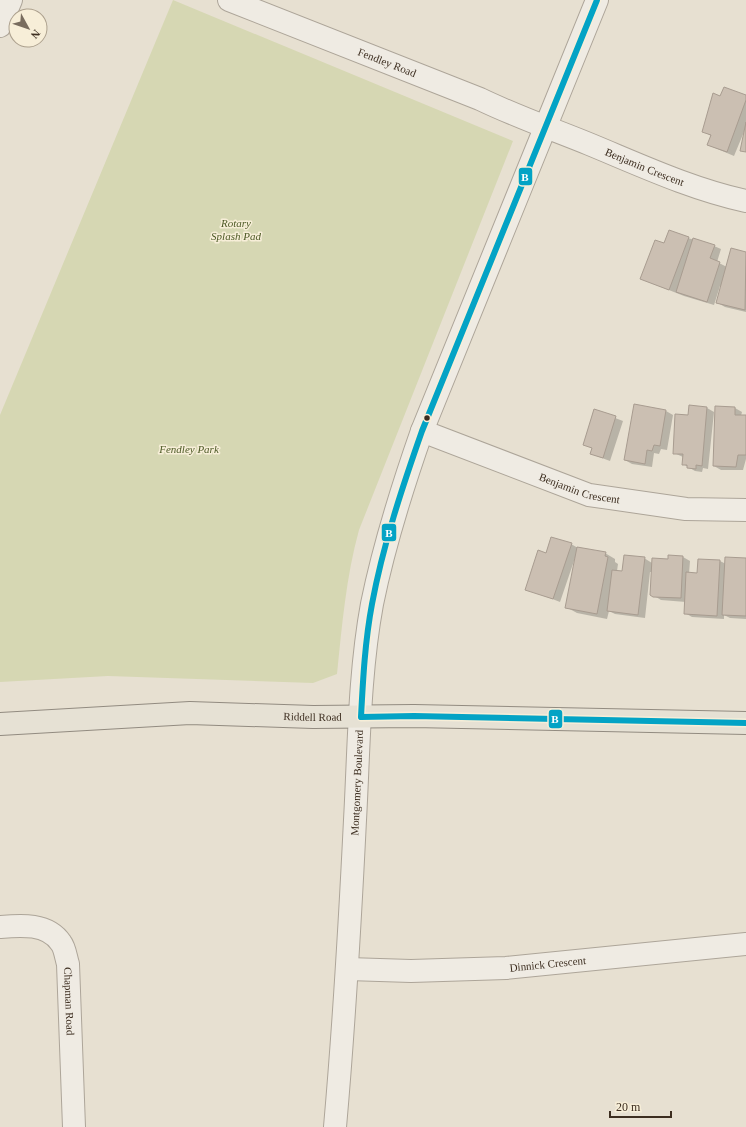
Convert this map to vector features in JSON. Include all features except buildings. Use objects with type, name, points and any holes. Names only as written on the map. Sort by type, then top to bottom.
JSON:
[{"type":"main road","name":"Riddell Road","points":[[0,724],[190,713],[313,717],[414,716],[746,723]]},
{"type":"street","points":[[0,26],[11,0]]},
{"type":"street","name":"Fendley Road","points":[[229,0],[480,99],[545,128]]},
{"type":"street","name":"Montgomery Boulevard","points":[[335,1127],[348,969],[363,672],[372,606],[399,499],[422,431],[597,0]]},
{"type":"street","name":"Benjamin Crescent","points":[[545,128],[693,186],[723,196],[746,201]]},
{"type":"street","name":"Benjamin Crescent","points":[[422,431],[588,495],[686,509],[746,510]]},
{"type":"street","name":"Chapman Road","points":[[0,927],[21,925],[46,930],[61,943],[68,964],[74,1127]]},
{"type":"street","name":"Dinnick Crescent","points":[[348,969],[411,971],[506,968],[746,944]]},
{"type":"green space","name":"Fendley Park","points":[[173,0],[513,141],[359,530],[348,584],[337,674],[313,683],[108,676],[0,682],[0,415]]},
{"type":"transit line","name":"B","points":[[597,0],[422,431],[407,474],[387,538],[376,582],[366,646],[361,717],[414,716],[746,723]]},
{"type":"park label","name":"Rotary Splash Pad","points":[[236,229]]}]
